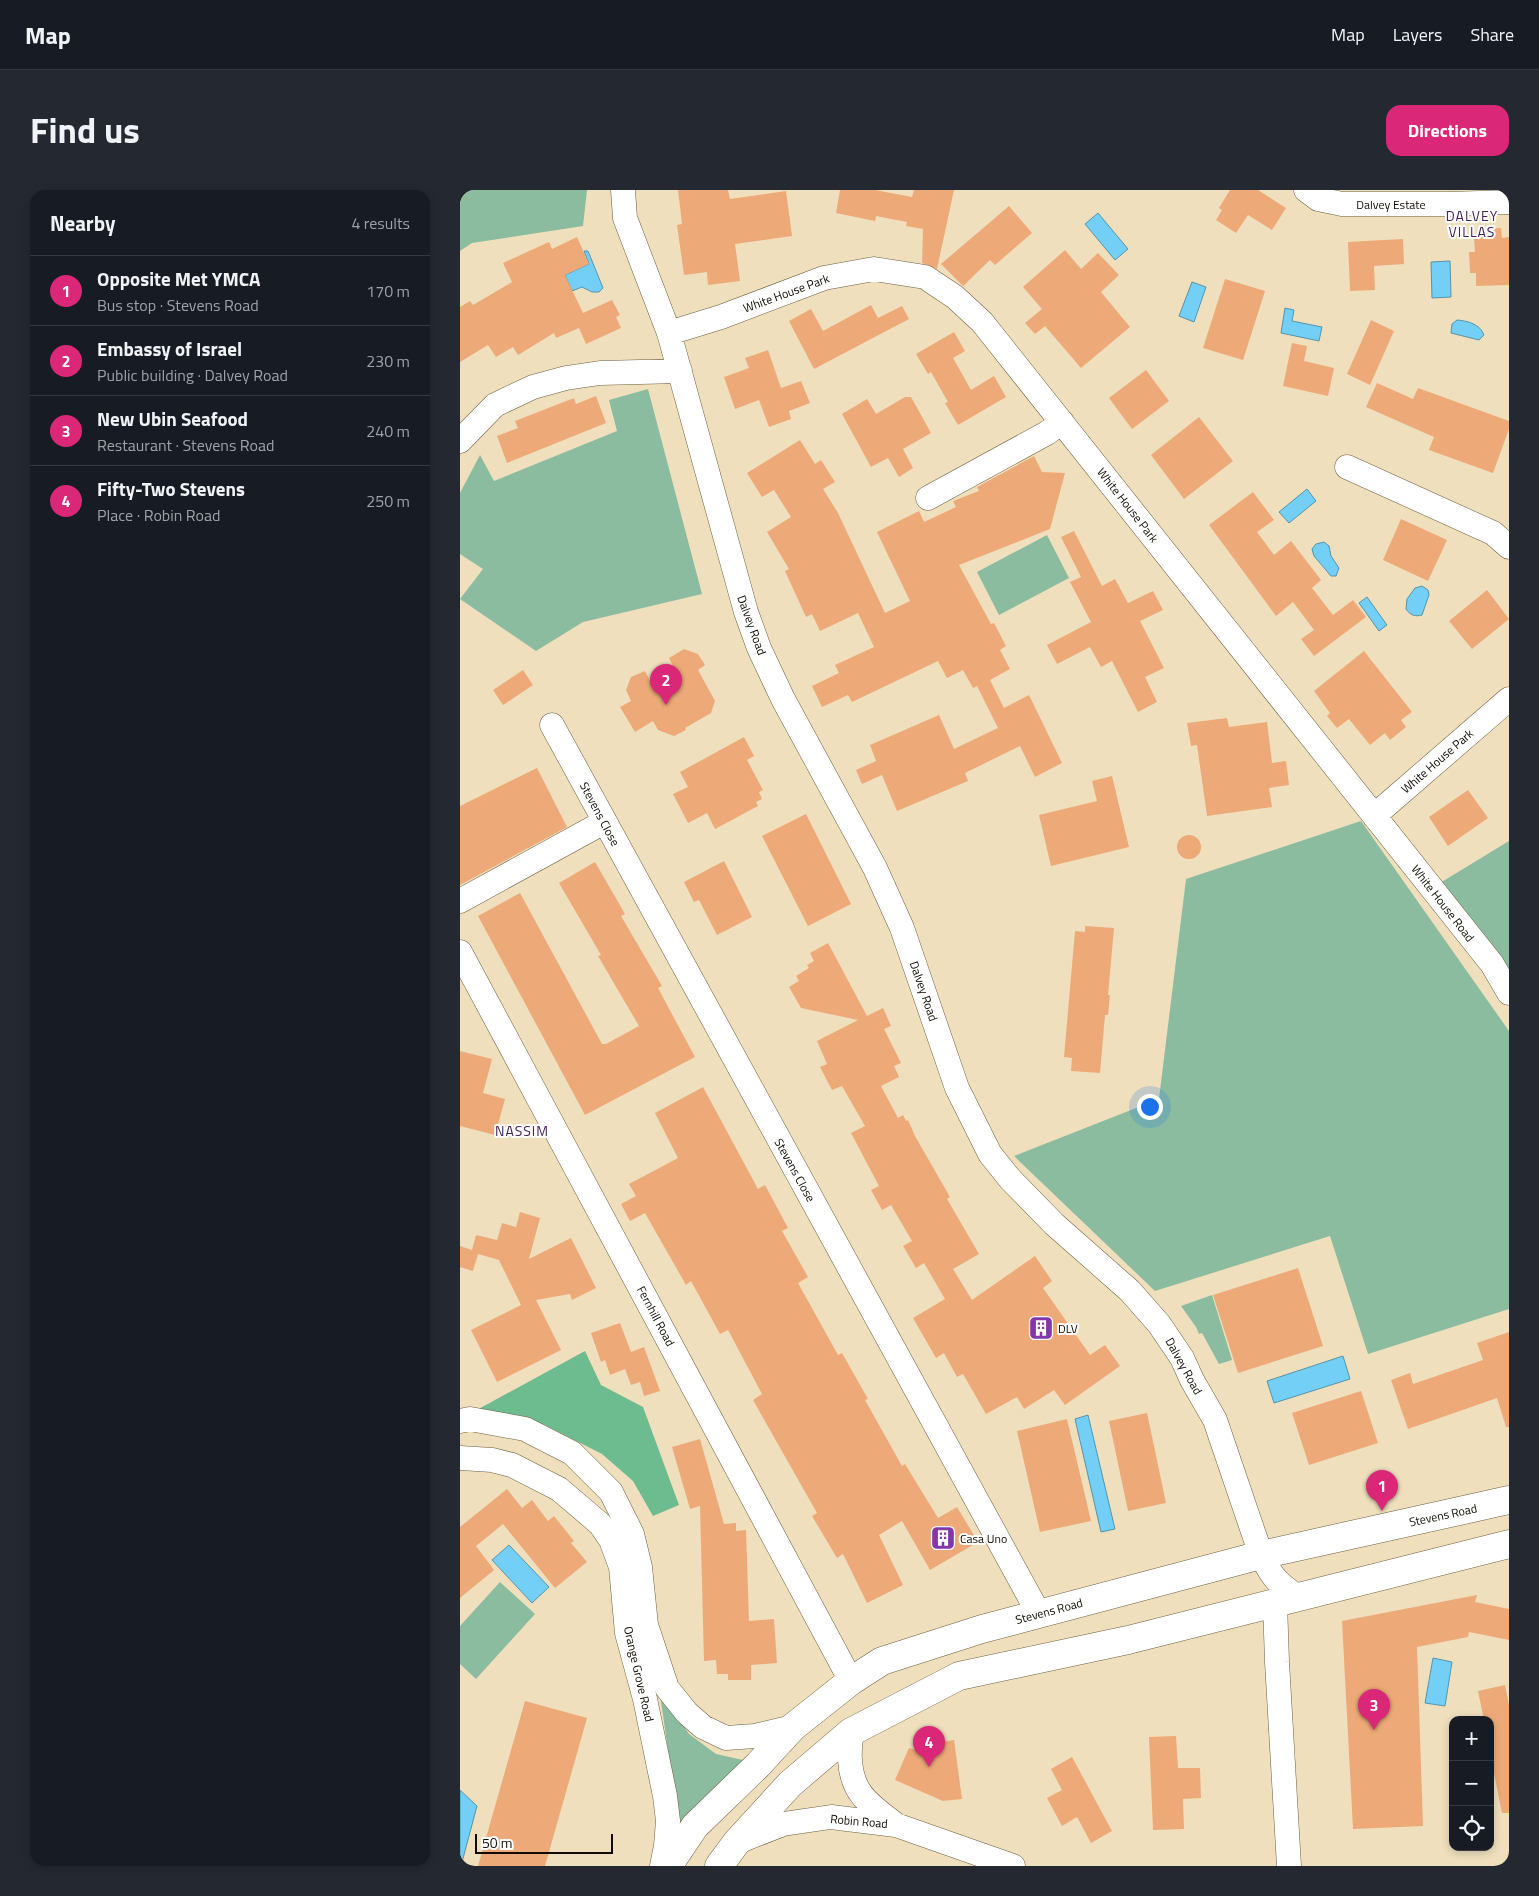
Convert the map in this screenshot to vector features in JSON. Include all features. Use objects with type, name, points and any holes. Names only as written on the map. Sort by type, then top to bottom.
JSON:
[{"type":"main road","name":"Stevens Road","points":[[668,1866],[695,1826],[758,1765],[793,1727],[851,1681],[882,1661],[982,1629],[1261,1555],[1509,1500]]},
{"type":"main road","points":[[719,1866],[736,1843],[790,1784],[851,1732],[960,1676],[1128,1640],[1509,1544]]},
{"type":"street","name":"Dalvey Road","points":[[623,190],[625,218],[669,333],[731,562],[759,648],[783,700],[874,868],[902,928],[957,1088],[990,1154],[1010,1179],[1054,1224],[1130,1291],[1159,1324],[1173,1344],[1215,1420],[1261,1555],[1287,1600]]},
{"type":"street","name":"Dalvey Estate","points":[[1306,190],[1318,199],[1342,204],[1509,202]]},
{"type":"street","name":"White House Park","points":[[669,333],[721,317],[824,278],[874,269],[925,277],[955,297],[982,322],[1374,816],[1509,699]]},
{"type":"street","points":[[460,441],[495,405],[533,387],[566,378],[600,373],[680,371]]},
{"type":"street","points":[[928,498],[1047,433],[1062,422]]},
{"type":"street","points":[[1347,467],[1493,533],[1509,547]]},
{"type":"street","name":"Stevens Close","points":[[552,724],[1039,1614]]},
{"type":"street","name":"White House Road","points":[[1374,816],[1492,964],[1509,993]]},
{"type":"street","points":[[460,901],[604,822]]},
{"type":"street","name":"Fernhill Road","points":[[460,952],[851,1681]]},
{"type":"street","name":"Orange Grove Road","points":[[460,1420],[470,1419],[525,1429],[572,1453],[610,1492],[632,1534],[640,1567],[646,1625],[667,1688],[687,1713],[703,1727],[726,1738],[756,1736],[793,1727]]},
{"type":"street","name":"Orange Grove Road","points":[[460,1458],[492,1460],[512,1465],[559,1489],[600,1524],[611,1540],[620,1567],[628,1633],[645,1699],[665,1796],[668,1829],[662,1866]]},
{"type":"street","points":[[1287,1600],[1276,1662],[1289,1866]]},
{"type":"street","name":"Robin Road","points":[[851,1732],[849,1759],[853,1782],[864,1799],[896,1825]]},
{"type":"street","name":"Robin Road","points":[[736,1843],[783,1824],[831,1817],[896,1825],[1013,1866]]},
{"type":"green space","points":[[460,190],[587,190],[583,226],[472,243],[460,251]]},
{"type":"green space","points":[[648,389],[702,594],[583,622],[536,651],[460,599],[483,569],[460,554],[460,493],[480,455],[494,481],[617,431],[609,400]]},
{"type":"green space","points":[[1047,535],[1069,578],[999,615],[977,572]]},
{"type":"green space","points":[[1361,821],[1509,1031],[1509,1309],[1368,1354],[1330,1236],[1155,1291],[1014,1156],[1159,1099],[1186,879]]},
{"type":"green space","points":[[1509,841],[1509,983],[1440,883]]},
{"type":"green space","points":[[1212,1295],[1232,1360],[1219,1364],[1202,1333],[1199,1334],[1181,1306]]},
{"type":"green space","points":[[585,1351],[601,1385],[643,1407],[679,1505],[653,1516],[633,1481],[602,1454],[543,1424],[473,1412]]},
{"type":"green space","points":[[500,1582],[535,1614],[476,1679],[460,1664],[460,1626]]},
{"type":"green space","points":[[659,1687],[689,1734],[716,1754],[743,1760],[680,1835]]},
{"type":"water","points":[[1098,213],[1128,249],[1115,260],[1085,224]]},
{"type":"water","points":[[584,251],[588,251],[603,288],[599,292],[592,292],[582,287],[572,291],[565,275],[589,264]]},
{"type":"water","points":[[1450,261],[1451,297],[1432,298],[1431,262]]},
{"type":"water","points":[[1192,282],[1206,287],[1194,322],[1179,316]]},
{"type":"water","points":[[1285,308],[1294,310],[1292,321],[1322,327],[1319,341],[1281,333]]},
{"type":"water","points":[[1457,320],[1473,324],[1480,328],[1484,335],[1479,340],[1451,333],[1452,324]]},
{"type":"water","points":[[1307,489],[1316,501],[1289,523],[1279,512]]},
{"type":"water","points":[[1324,542],[1329,546],[1331,556],[1339,568],[1336,576],[1331,576],[1314,556],[1312,549],[1316,544]]},
{"type":"water","points":[[1422,586],[1428,590],[1429,595],[1422,615],[1417,616],[1409,613],[1406,609],[1407,599],[1415,588]]},
{"type":"water","points":[[1367,597],[1387,625],[1379,631],[1359,603]]},
{"type":"water","points":[[1343,1356],[1350,1379],[1274,1403],[1267,1381]]},
{"type":"water","points":[[1088,1415],[1115,1529],[1101,1532],[1075,1419]]},
{"type":"water","points":[[509,1545],[549,1587],[532,1603],[492,1560]]},
{"type":"water","points":[[1433,1658],[1452,1662],[1445,1706],[1425,1703]]},
{"type":"water","points":[[460,1790],[477,1806],[461,1866],[460,1866]]},
{"type":"building","points":[[678,190],[728,190],[730,199],[786,191],[792,236],[735,244],[740,281],[708,285],[707,272],[684,275],[677,225],[682,224]]},
{"type":"building","points":[[840,190],[875,190],[912,197],[914,190],[954,190],[937,269],[922,263],[923,229],[906,226],[907,222],[876,216],[875,221],[836,213]]},
{"type":"building","points":[[1230,190],[1258,190],[1286,208],[1272,230],[1248,215],[1236,233],[1216,220],[1222,210],[1219,208]]},
{"type":"building","points":[[1009,206],[1032,233],[995,265],[990,260],[963,286],[941,264]]},
{"type":"building","points":[[1501,228],[1502,238],[1509,237],[1509,285],[1476,286],[1476,273],[1470,273],[1469,252],[1475,252],[1474,238],[1483,237],[1483,229]]},
{"type":"building","points":[[577,237],[589,264],[565,275],[583,313],[612,300],[620,315],[616,317],[621,328],[586,344],[579,328],[556,338],[554,333],[518,355],[513,347],[496,357],[488,345],[460,362],[460,307],[470,301],[473,305],[512,282],[503,263],[549,242],[552,249]]},
{"type":"building","points":[[1403,239],[1404,264],[1374,266],[1375,290],[1350,291],[1348,242]]},
{"type":"building","points":[[1065,250],[1081,269],[1098,253],[1119,275],[1101,292],[1130,327],[1081,368],[1045,326],[1035,334],[1025,323],[1042,309],[1023,287]]},
{"type":"building","points":[[1225,279],[1265,291],[1243,360],[1203,348]]},
{"type":"building","points":[[871,305],[878,318],[902,306],[909,319],[814,369],[789,321],[811,309],[823,331]]},
{"type":"building","points":[[1371,320],[1394,331],[1370,385],[1347,374]]},
{"type":"building","points":[[954,332],[965,351],[953,358],[971,390],[994,376],[1006,397],[958,425],[945,403],[948,402],[931,372],[928,374],[916,354]]},
{"type":"building","points":[[1292,343],[1307,346],[1304,361],[1334,368],[1328,396],[1283,386]]},
{"type":"building","points":[[768,350],[781,388],[801,381],[810,403],[789,411],[791,419],[769,427],[759,400],[735,409],[724,377],[749,368],[745,358]]},
{"type":"building","points":[[1146,370],[1169,401],[1132,429],[1109,398]]},
{"type":"building","points":[[1377,383],[1413,399],[1418,388],[1509,421],[1509,429],[1493,473],[1429,450],[1434,437],[1366,407]]},
{"type":"building","points":[[596,396],[606,423],[507,463],[497,436],[518,428],[515,421],[574,398],[576,404]]},
{"type":"building","points":[[905,397],[911,397],[931,433],[903,449],[913,468],[899,477],[888,458],[871,467],[842,414],[867,399],[876,414]]},
{"type":"building","points":[[1199,417],[1233,461],[1184,499],[1151,455]]},
{"type":"building","points":[[800,440],[815,464],[821,460],[835,482],[823,489],[838,513],[885,613],[910,601],[877,532],[919,511],[924,522],[956,507],[953,501],[979,491],[977,487],[1034,456],[1042,472],[1065,473],[1050,529],[959,565],[991,624],[994,623],[1006,646],[1000,650],[1010,669],[990,680],[1004,708],[1029,695],[1062,763],[1035,777],[1020,746],[965,773],[968,781],[897,811],[882,775],[862,784],[856,770],[876,761],[870,745],[939,715],[954,749],[998,728],[977,686],[973,688],[963,670],[947,678],[938,661],[852,702],[848,695],[822,707],[812,686],[839,673],[835,665],[874,647],[858,613],[820,631],[812,614],[806,617],[785,571],[789,569],[767,532],[791,517],[774,490],[762,497],[747,473]]},
{"type":"building","points":[[1253,492],[1274,520],[1257,532],[1274,555],[1291,541],[1321,580],[1312,588],[1333,615],[1353,600],[1366,617],[1314,656],[1301,639],[1314,630],[1293,602],[1276,616],[1209,525]]},
{"type":"building","points":[[1401,519],[1447,540],[1428,581],[1383,560]]},
{"type":"building","points":[[1074,531],[1102,586],[1115,579],[1128,603],[1153,591],[1163,610],[1140,621],[1164,668],[1145,677],[1157,702],[1138,712],[1112,661],[1101,667],[1090,647],[1057,664],[1047,645],[1091,622],[1070,582],[1081,577],[1061,537]]},
{"type":"building","points":[[1487,590],[1509,619],[1472,649],[1449,621]]},
{"type":"building","points":[[684,649],[698,654],[705,665],[698,670],[715,701],[711,713],[674,736],[658,730],[653,721],[635,732],[620,707],[631,701],[626,690],[631,677],[645,671],[654,689],[678,676],[669,658]]},
{"type":"building","points":[[1364,651],[1412,712],[1401,720],[1406,727],[1390,740],[1385,733],[1370,745],[1349,719],[1337,728],[1327,716],[1330,713],[1314,691]]},
{"type":"building","points":[[523,670],[533,685],[503,705],[493,690]]},
{"type":"building","points":[[1227,718],[1229,727],[1267,722],[1272,763],[1286,761],[1289,785],[1269,788],[1272,807],[1207,816],[1197,745],[1191,746],[1187,723]]},
{"type":"building","points":[[744,737],[754,756],[747,760],[763,790],[759,792],[762,799],[756,802],[758,806],[715,829],[707,813],[688,823],[673,794],[688,787],[680,772]]},
{"type":"building","points":[[537,768],[567,827],[460,885],[460,806]]},
{"type":"building","points":[[1112,776],[1129,847],[1051,866],[1039,815],[1097,801],[1092,781]]},
{"type":"building","points":[[1468,790],[1488,818],[1448,846],[1429,817]]},
{"type":"building","points":[[806,814],[851,904],[808,926],[762,836]]},
{"type":"building","points":[[1189,835],[1198,838],[1201,847],[1198,856],[1189,859],[1180,856],[1177,847],[1180,838]]},
{"type":"building","points":[[724,861],[752,917],[717,935],[699,900],[694,902],[684,882]]},
{"type":"building","points":[[595,862],[625,914],[621,916],[662,986],[658,988],[695,1057],[585,1115],[478,916],[520,893],[602,1044],[606,1044],[639,1026],[598,956],[601,955],[559,883]]},
{"type":"building","points":[[1085,926],[1114,928],[1108,995],[1110,995],[1108,1015],[1105,1015],[1100,1073],[1071,1071],[1072,1058],[1064,1057],[1075,931],[1085,932]]},
{"type":"building","points":[[828,943],[867,1016],[883,1008],[891,1026],[884,1029],[901,1063],[894,1066],[899,1077],[881,1086],[898,1118],[903,1115],[906,1121],[908,1120],[915,1136],[950,1197],[947,1199],[979,1254],[953,1269],[972,1300],[1035,1256],[1052,1281],[1043,1288],[1090,1355],[1105,1345],[1120,1366],[1065,1405],[1054,1390],[1024,1409],[1017,1397],[986,1414],[963,1374],[957,1377],[944,1353],[936,1358],[913,1318],[945,1299],[924,1263],[916,1268],[903,1246],[912,1241],[891,1205],[882,1210],[871,1190],[879,1186],[851,1133],[865,1126],[842,1086],[832,1090],[820,1067],[827,1064],[817,1041],[858,1020],[801,1008],[789,987],[799,981],[796,976],[809,968],[807,965],[814,961],[810,953]]},
{"type":"building","points":[[460,1051],[492,1059],[483,1093],[505,1099],[495,1135],[460,1126]]},
{"type":"building","points":[[703,1087],[758,1189],[765,1185],[788,1228],[782,1231],[808,1277],[798,1283],[838,1355],[842,1353],[868,1399],[865,1400],[902,1466],[905,1464],[938,1518],[957,1507],[978,1542],[930,1570],[902,1521],[879,1535],[903,1585],[867,1603],[843,1554],[837,1558],[812,1516],[817,1513],[753,1400],[762,1394],[728,1330],[720,1334],[691,1281],[686,1285],[645,1213],[630,1221],[621,1204],[636,1196],[629,1184],[678,1158],[655,1113]]},
{"type":"building","points":[[520,1212],[540,1218],[529,1259],[571,1238],[596,1288],[572,1300],[570,1294],[536,1300],[561,1350],[497,1382],[471,1330],[521,1305],[499,1260],[478,1254],[473,1271],[460,1267],[460,1246],[472,1250],[476,1235],[497,1240],[502,1223],[516,1227]]},
{"type":"building","points":[[1298,1268],[1323,1346],[1238,1373],[1213,1295]]},
{"type":"building","points":[[620,1323],[631,1352],[644,1347],[660,1391],[644,1396],[640,1382],[631,1385],[625,1369],[610,1375],[605,1360],[601,1362],[591,1333]]},
{"type":"building","points":[[1509,1332],[1509,1427],[1506,1427],[1497,1398],[1408,1429],[1391,1380],[1410,1373],[1413,1384],[1483,1360],[1477,1343]]},
{"type":"building","points":[[1361,1391],[1378,1443],[1309,1465],[1292,1413]]},
{"type":"building","points":[[1147,1413],[1166,1503],[1128,1511],[1109,1421]]},
{"type":"building","points":[[1067,1419],[1091,1521],[1040,1532],[1017,1431]]},
{"type":"building","points":[[700,1439],[724,1524],[736,1523],[736,1531],[746,1530],[749,1621],[774,1619],[777,1663],[751,1665],[751,1680],[728,1680],[728,1674],[717,1674],[716,1660],[704,1661],[700,1506],[690,1509],[672,1447]]},
{"type":"building","points":[[507,1489],[522,1508],[532,1500],[548,1521],[554,1516],[574,1541],[571,1543],[587,1562],[555,1588],[503,1524],[476,1546],[494,1570],[460,1598],[460,1527]]},
{"type":"building","points":[[1477,1595],[1475,1602],[1509,1609],[1509,1640],[1469,1632],[1468,1637],[1417,1647],[1423,1826],[1353,1829],[1342,1621]]},
{"type":"building","points":[[1505,1685],[1509,1705],[1509,1813],[1502,1813],[1494,1774],[1494,1716],[1483,1716],[1478,1691]]},
{"type":"building","points":[[525,1701],[587,1718],[545,1866],[478,1866]]},
{"type":"building","points":[[1176,1736],[1178,1768],[1200,1768],[1201,1798],[1183,1799],[1184,1829],[1153,1830],[1149,1737]]},
{"type":"building","points":[[954,1740],[962,1799],[943,1801],[895,1780],[909,1748],[931,1754],[930,1744]]},
{"type":"building","points":[[1072,1757],[1112,1831],[1091,1843],[1077,1817],[1062,1826],[1047,1798],[1062,1790],[1051,1769]]},
{"type":"place","name":"Embassy of Israel","points":[[666,705]]},
{"type":"place","name":"DLV","points":[[1041,1328]]},
{"type":"place","name":"Opposite Met YMCA","points":[[1382,1511]]},
{"type":"place","name":"Casa Uno","points":[[943,1538]]},
{"type":"place","name":"New Ubin Seafood","points":[[1374,1730]]},
{"type":"place","name":"Fifty-Two Stevens","points":[[929,1767]]},
{"type":"district","name":"DALVEY VILLAS","points":[[1472,223]]},
{"type":"district","name":"NASSIM","points":[[522,1130]]}]
